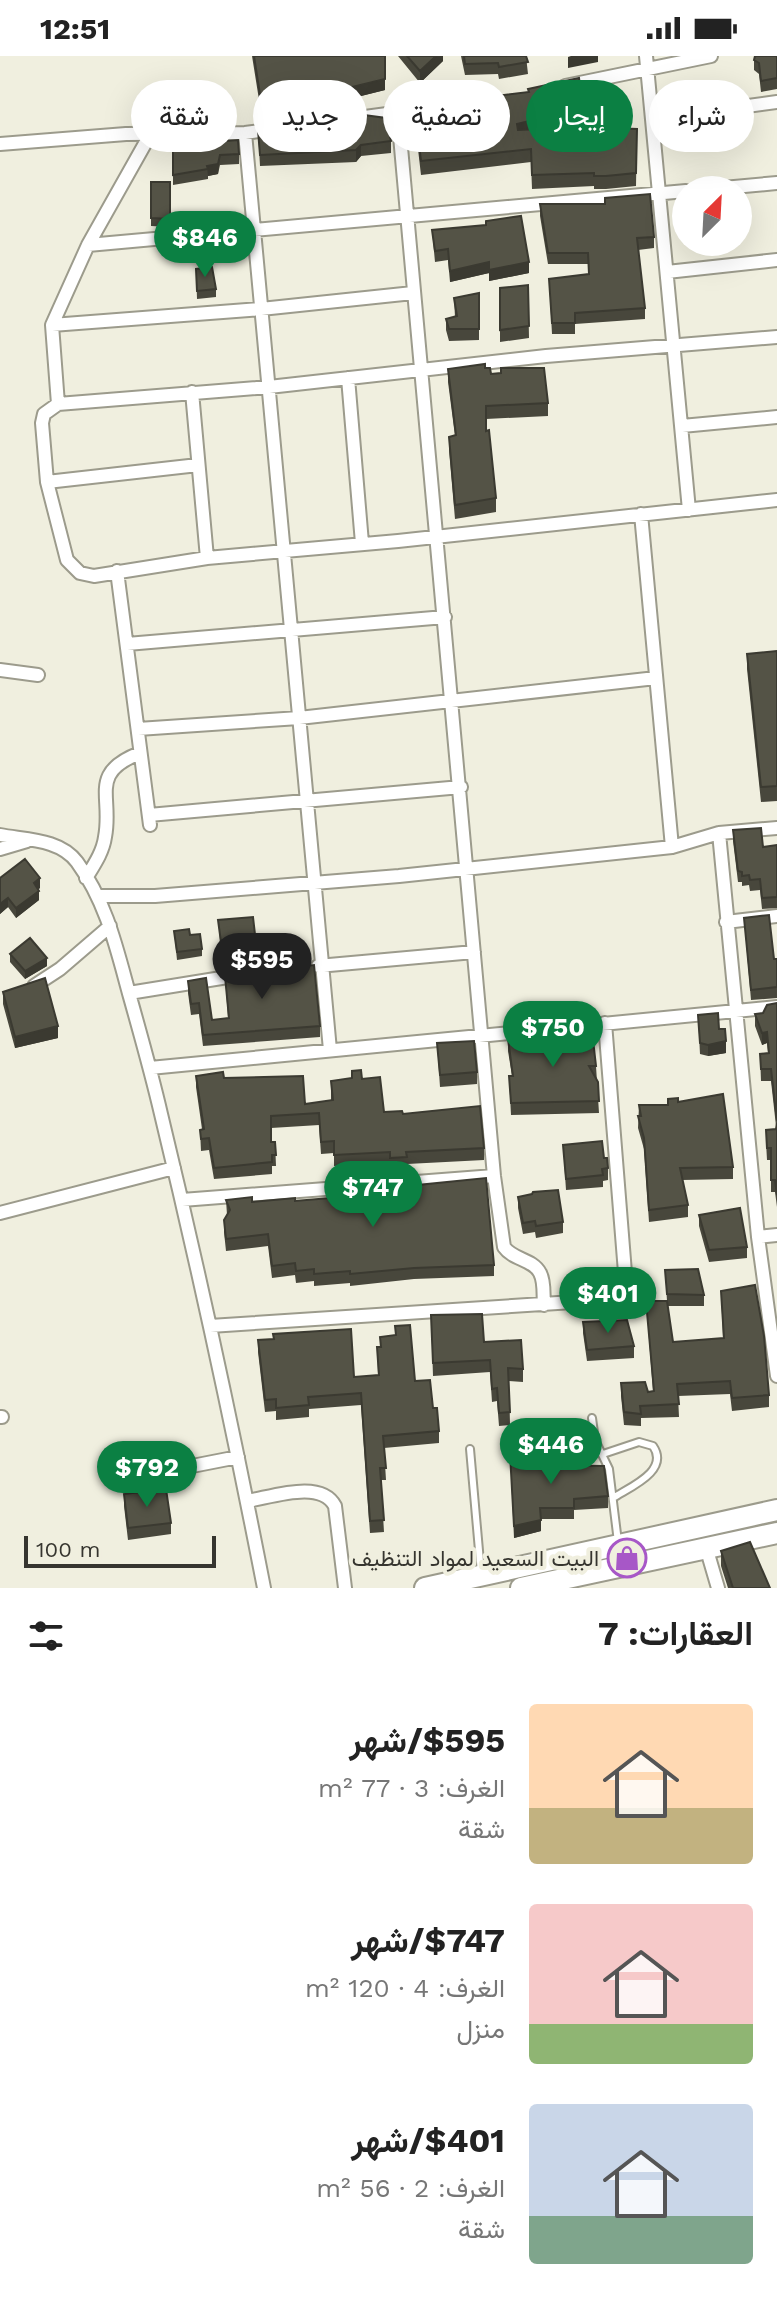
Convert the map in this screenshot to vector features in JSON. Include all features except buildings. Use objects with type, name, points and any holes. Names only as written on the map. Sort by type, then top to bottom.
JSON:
[{"type":"main road","points":[[425,1588],[777,1510]]},
{"type":"main road","points":[[521,1588],[777,1533]]},
{"type":"street","points":[[646,56],[649,82]]},
{"type":"street","points":[[596,80],[711,56]]},
{"type":"street","points":[[754,105],[777,102]]},
{"type":"street","points":[[237,133],[383,116]]},
{"type":"street","points":[[245,133],[330,1050]]},
{"type":"street","points":[[0,144],[131,134]]},
{"type":"street","points":[[58,404],[52,325],[88,245],[140,152]]},
{"type":"street","points":[[402,152],[494,1176],[504,1247],[508,1253],[533,1265],[540,1272],[544,1305]]},
{"type":"street","points":[[656,152],[689,510]]},
{"type":"street","points":[[752,185],[777,183]]},
{"type":"street","points":[[88,245],[672,193]]},
{"type":"street","points":[[667,272],[777,260]]},
{"type":"street","points":[[52,325],[261,309],[413,293]]},
{"type":"street","points":[[777,337],[421,369],[269,387],[58,404],[44,414],[42,423],[47,482],[67,560],[80,573],[94,576],[207,558],[777,500]]},
{"type":"street","points":[[348,378],[362,543]]},
{"type":"street","points":[[192,392],[207,558]]},
{"type":"street","points":[[682,426],[777,417]]},
{"type":"street","points":[[47,482],[198,465]]},
{"type":"street","points":[[641,514],[672,847]]},
{"type":"street","points":[[117,571],[149,820],[461,787]]},
{"type":"street","points":[[127,644],[445,617]]},
{"type":"street","points":[[0,670],[38,675]]},
{"type":"street","points":[[138,729],[299,718],[656,678]]},
{"type":"street","points":[[86,878],[101,853],[106,835],[105,781],[125,759],[140,753]]},
{"type":"street","points":[[97,896],[155,896],[468,870],[672,847],[719,833],[777,828]]},
{"type":"street","points":[[719,833],[758,1237],[777,1376]]},
{"type":"street","points":[[0,835],[43,842],[67,851],[77,861],[110,926],[150,1068],[182,1200],[264,1588]]},
{"type":"street","points":[[0,849],[30,841]]},
{"type":"street","points":[[726,922],[777,916]]},
{"type":"street","points":[[19,991],[44,981],[110,926]]},
{"type":"street","points":[[308,967],[474,952]]},
{"type":"street","points":[[129,993],[247,974]]},
{"type":"street","points":[[150,1068],[777,1007]]},
{"type":"street","points":[[210,1326],[611,1301],[624,1294],[626,1285],[605,1023]]},
{"type":"street","points":[[0,1213],[174,1168]]},
{"type":"street","points":[[182,1200],[494,1176]]},
{"type":"street","points":[[758,1237],[777,1235]]},
{"type":"street","points":[[126,1479],[238,1457]]},
{"type":"street","points":[[247,1501],[315,1491],[330,1497],[335,1506],[345,1588]]},
{"type":"street","points":[[706,1547],[718,1588]]},
{"type":"lane","points":[[592,1418],[595,1440],[609,1469],[618,1545]]},
{"type":"lane","points":[[603,1454],[639,1442],[653,1446],[658,1455],[650,1473],[613,1498]]},
{"type":"lane","points":[[470,1449],[482,1576]]},
{"type":"place","name":"البيت السعيد لمواد التنظيف","points":[[627,1558]]}]
